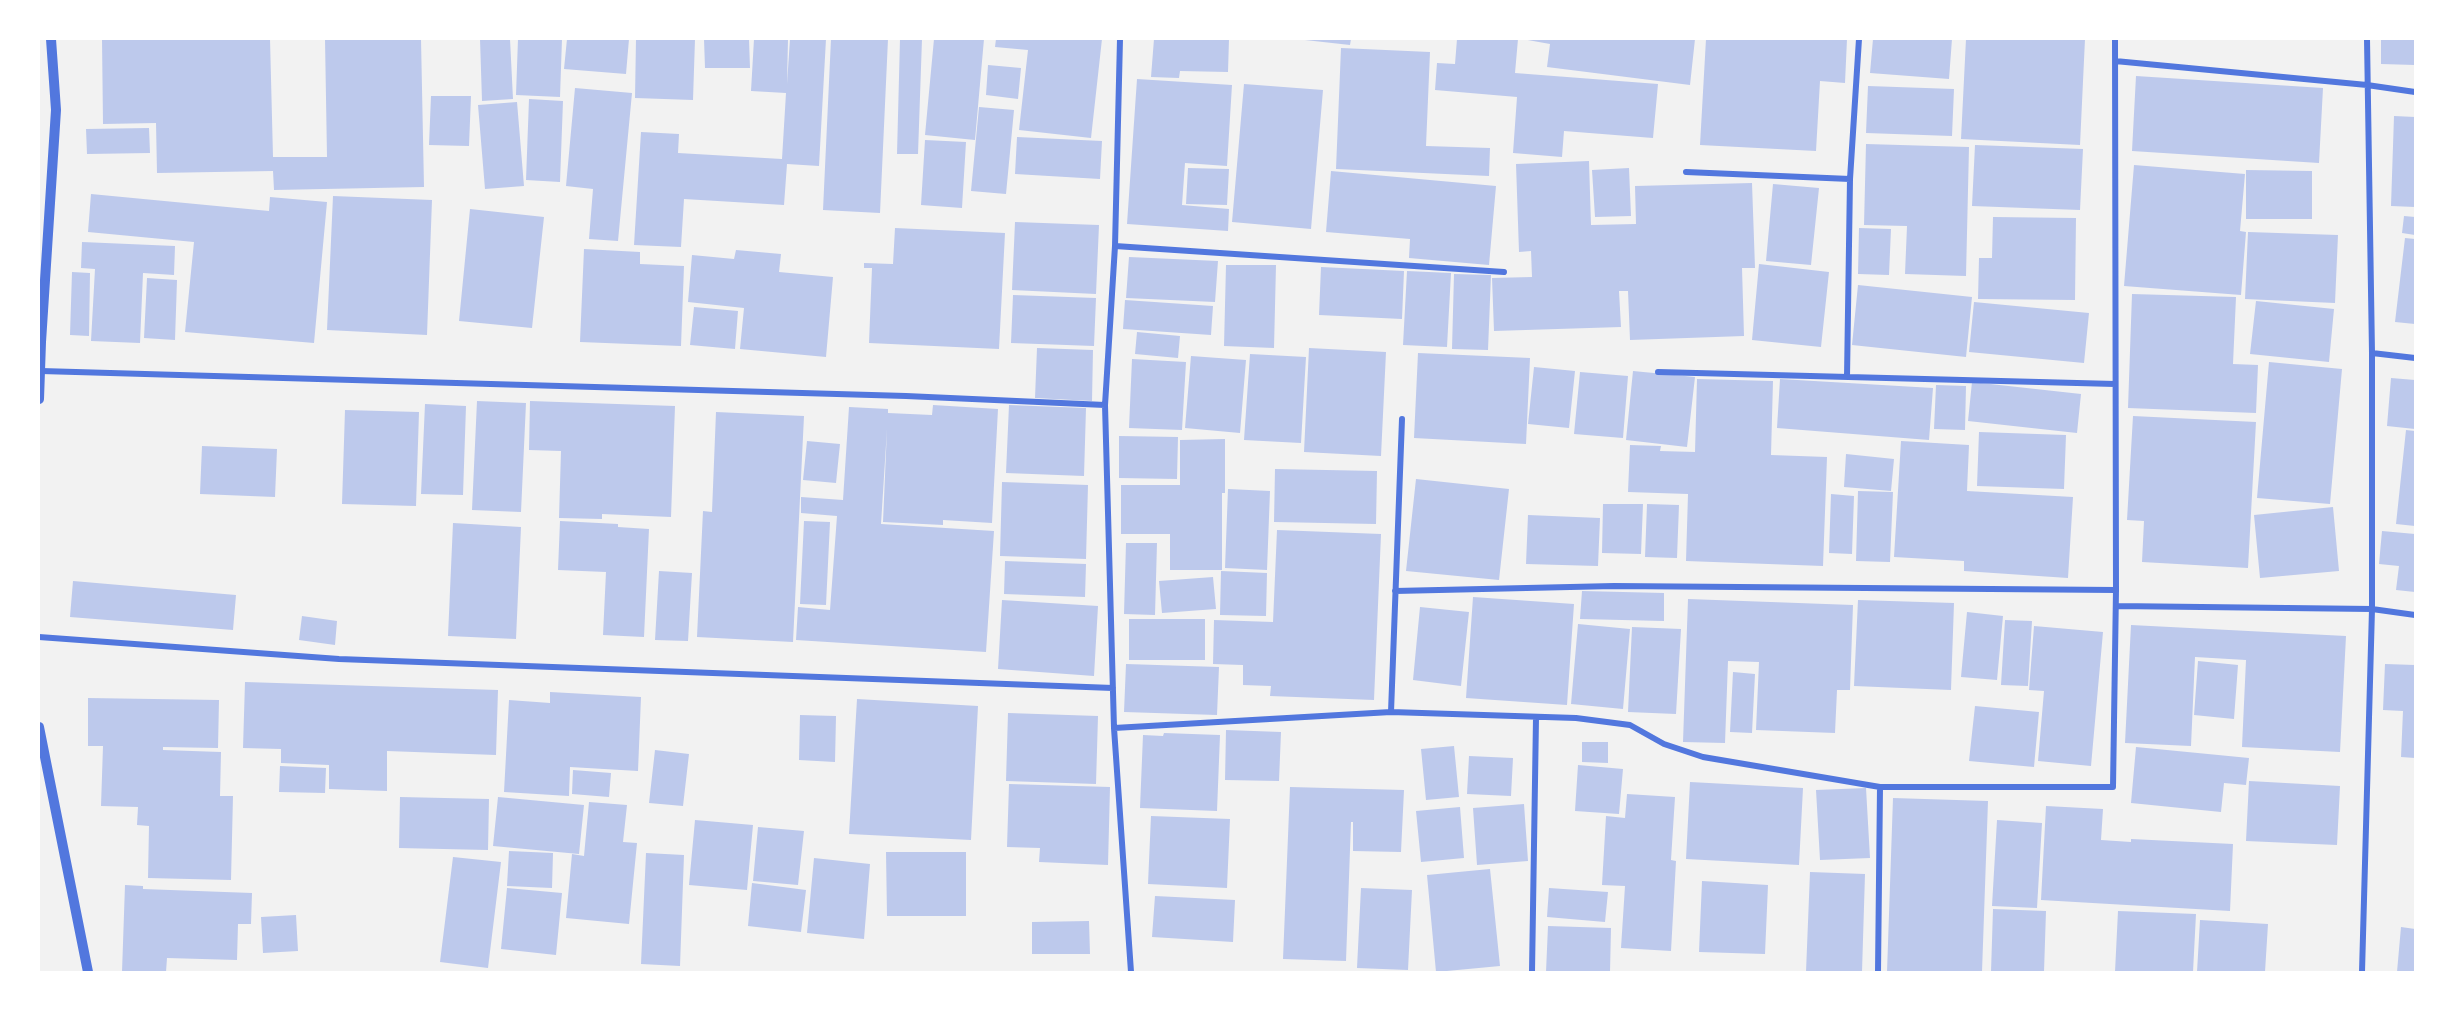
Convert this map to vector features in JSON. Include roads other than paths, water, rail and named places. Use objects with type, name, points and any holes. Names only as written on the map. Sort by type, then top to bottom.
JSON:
[{"type":"street","points":[[39,399],[40,342],[56,110],[51,39]]},
{"type":"street","points":[[1120,39],[1115,246],[1105,405],[1114,728],[1131,972]]},
{"type":"street","points":[[1847,377],[1850,179],[1859,39]]},
{"type":"street","points":[[1114,728],[1391,712],[1576,718],[1630,725],[1664,744],[1703,757],[1880,786],[2113,787],[2116,606],[2115,39]]},
{"type":"street","points":[[2362,972],[2372,609],[2372,353],[2367,39]]},
{"type":"street","points":[[2115,60],[2367,85],[2415,92]]},
{"type":"street","points":[[1686,172],[1850,179]]},
{"type":"street","points":[[1115,246],[1504,272]]},
{"type":"street","points":[[2372,353],[2415,358]]},
{"type":"street","points":[[40,371],[906,396],[1105,405]]},
{"type":"street","points":[[1658,372],[2115,384]]},
{"type":"street","points":[[1391,712],[1402,419]]},
{"type":"street","points":[[1395,591],[1614,586],[2116,590]]},
{"type":"street","points":[[2116,606],[2372,609],[2415,615]]},
{"type":"street","points":[[39,637],[339,659],[1113,688]]},
{"type":"street","points":[[1533,972],[1536,718]]},
{"type":"street","points":[[39,727],[88,972]]},
{"type":"street","points":[[1878,972],[1880,786]]}]
